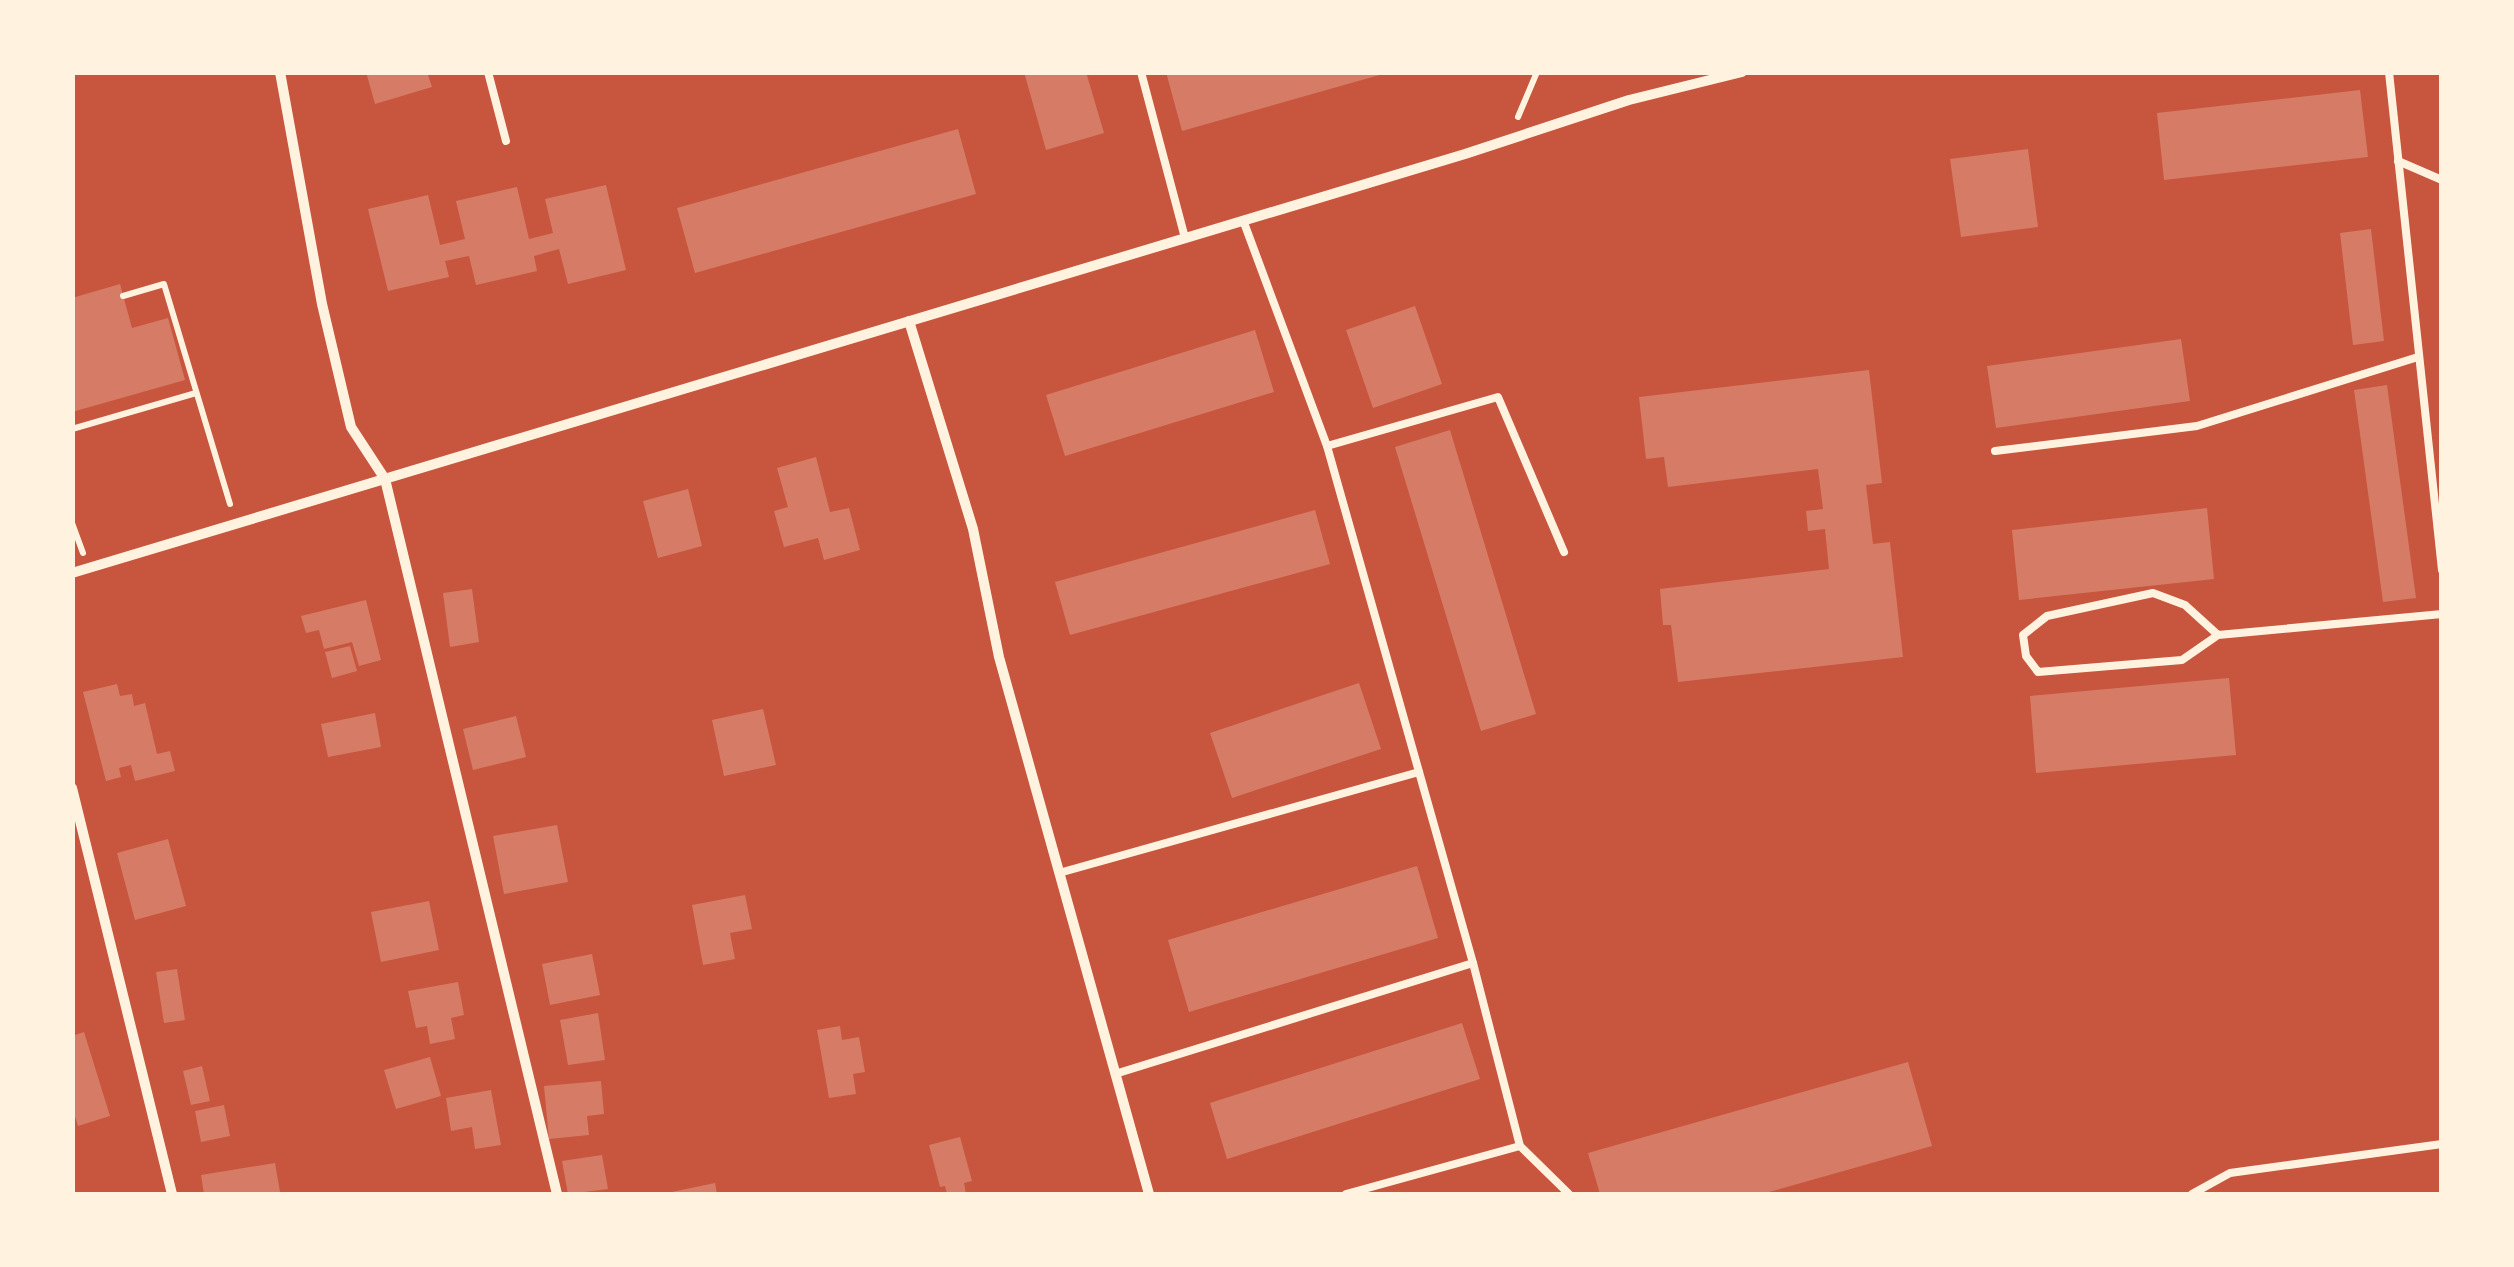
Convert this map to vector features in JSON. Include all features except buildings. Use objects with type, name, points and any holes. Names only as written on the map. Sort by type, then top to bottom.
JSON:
[{"type":"street","points":[[280,72],[322,304],[351,427],[386,479],[557,1194]]},
{"type":"street","points":[[72,573],[1508,141],[1630,100],[1742,72]]},
{"type":"street","points":[[909,321],[974,529],[999,657],[1149,1194]]},
{"type":"street","points":[[72,788],[172,1194]]},
{"type":"lane","points":[[488,72],[506,141]]},
{"type":"lane","points":[[1142,72],[1184,238]]},
{"type":"lane","points":[[2389,72],[2442,570]]},
{"type":"lane","points":[[2398,161],[2442,180]]},
{"type":"lane","points":[[1242,220],[1327,446],[1474,964],[1520,1146],[1569,1194]]},
{"type":"lane","points":[[1995,452],[2198,426],[2418,357]]},
{"type":"lane","points":[[1327,446],[1498,397],[1564,552]]},
{"type":"lane","points":[[2218,635],[2185,605],[2153,593],[2048,616],[2023,634],[2026,656],[2038,672],[2182,660],[2218,635],[2442,614]]},
{"type":"lane","points":[[1059,873],[1419,772]]},
{"type":"lane","points":[[1115,1074],[1474,964]]},
{"type":"lane","points":[[2192,1194],[2230,1173],[2442,1144]]},
{"type":"lane","points":[[1346,1194],[1520,1146]]},
{"type":"path","points":[[1508,141],[1537,72]]},
{"type":"path","points":[[123,296],[164,284],[173,327],[236,524]]},
{"type":"path","points":[[72,429],[196,392]]}]
